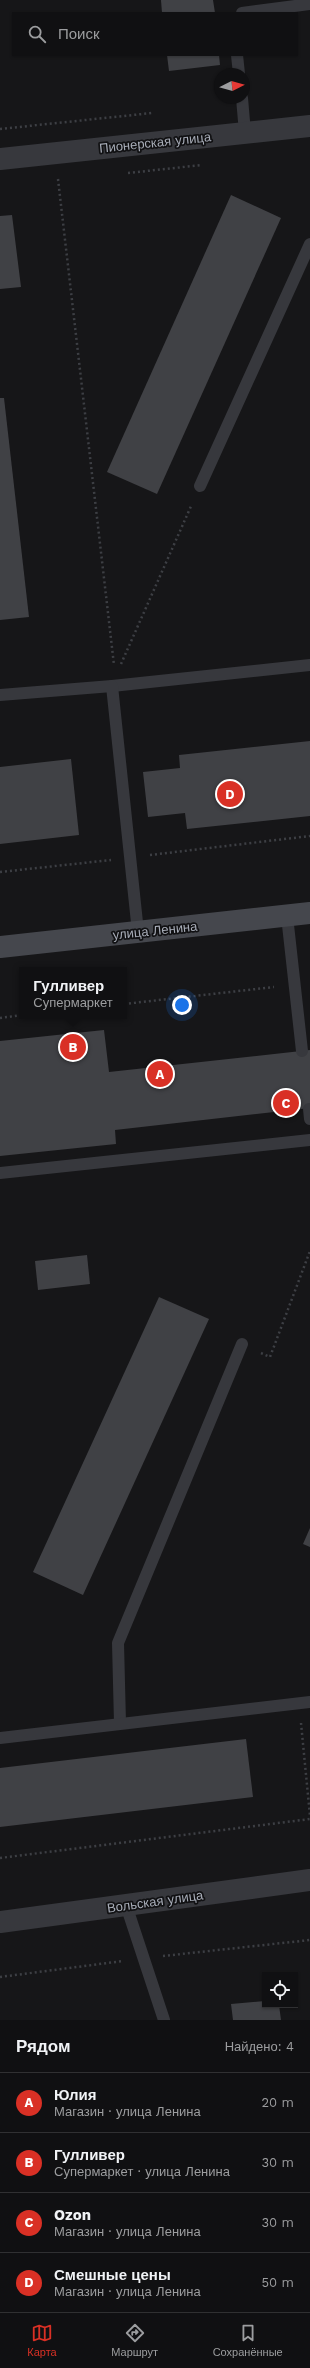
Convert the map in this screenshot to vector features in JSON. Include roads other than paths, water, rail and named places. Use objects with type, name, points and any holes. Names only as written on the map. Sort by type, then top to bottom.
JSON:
[{"type":"main road","name":"улица Ленина","points":[[0,947],[310,913]]},
{"type":"street","name":"Пионерская улица","points":[[0,159],[310,126]]},
{"type":"street","name":"Вольская улица","points":[[0,1922],[310,1880]]},
{"type":"lane","points":[[250,12],[310,4]]},
{"type":"lane","points":[[238,56],[239,68]]},
{"type":"lane","points":[[243,104],[245,133]]},
{"type":"lane","points":[[200,486],[310,244]]},
{"type":"lane","points":[[0,695],[114,681],[310,665]]},
{"type":"lane","points":[[114,681],[138,932]]},
{"type":"lane","points":[[287,916],[302,1051]]},
{"type":"lane","points":[[0,1173],[310,1140]]},
{"type":"lane","points":[[120,1722],[118,1643],[242,1344]]},
{"type":"lane","points":[[0,1738],[120,1722],[305,1702]]},
{"type":"lane","points":[[126,1905],[164,2020]]},
{"type":"place","name":"Смешные цены","points":[[230,794]]},
{"type":"place","name":"Гулливер","points":[[73,1047]]},
{"type":"place","name":"Юлия","points":[[160,1074]]},
{"type":"place","name":"Ozon","points":[[286,1103]]}]
